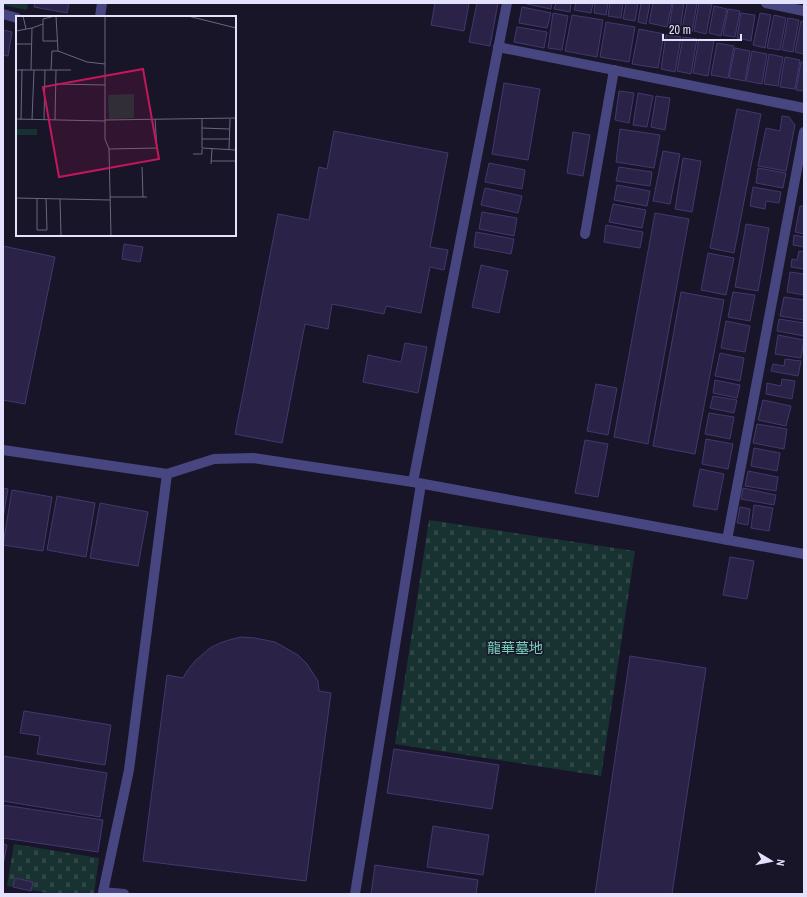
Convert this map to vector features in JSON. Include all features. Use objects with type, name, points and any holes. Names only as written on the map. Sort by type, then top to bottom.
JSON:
[{"type":"street","points":[[100,16],[102,3]]},
{"type":"street","points":[[355,894],[417,483],[507,3]]},
{"type":"street","points":[[766,3],[804,11]]},
{"type":"street","points":[[3,14],[16,18]]},
{"type":"street","points":[[498,47],[804,108]]},
{"type":"street","points":[[585,234],[614,70]]},
{"type":"street","points":[[727,540],[804,132]]},
{"type":"street","points":[[3,450],[167,474],[214,459],[253,458],[417,483],[804,554]]},
{"type":"street","points":[[124,894],[104,892],[129,770],[167,474]]},
{"type":"green space","points":[[3,3],[28,3],[27,10],[3,5]]},
{"type":"green space","name":"龍華墓地","points":[[429,520],[635,551],[601,776],[395,744]]},
{"type":"green space","points":[[14,844],[99,858],[94,894],[53,894],[7,886]]},
{"type":"building","points":[[35,3],[69,3],[67,13],[34,7]]},
{"type":"building","points":[[435,3],[469,3],[464,31],[431,25]]},
{"type":"building","points":[[477,3],[498,3],[490,46],[469,42]]},
{"type":"building","points":[[522,3],[552,3],[551,9]]},
{"type":"building","points":[[556,3],[571,3],[570,12],[554,9]]},
{"type":"building","points":[[576,3],[593,3],[591,13],[574,10]]},
{"type":"building","points":[[595,3],[608,3],[606,15],[594,13]]},
{"type":"building","points":[[610,3],[623,3],[621,18],[608,16]]},
{"type":"building","points":[[626,3],[638,3],[635,21],[623,19]]},
{"type":"building","points":[[641,3],[650,3],[646,24],[638,22]]},
{"type":"building","points":[[653,3],[672,3],[667,27],[649,23]]},
{"type":"building","points":[[673,3],[684,3],[680,31],[669,29]]},
{"type":"building","points":[[687,3],[697,3],[692,32],[682,30]]},
{"type":"building","points":[[699,3],[712,4],[706,34],[694,31]]},
{"type":"building","points":[[714,6],[727,9],[721,36],[709,33]]},
{"type":"building","points":[[522,7],[551,13],[547,28],[519,23]]},
{"type":"building","points":[[728,9],[740,11],[735,37],[723,35]]},
{"type":"building","points":[[553,13],[568,16],[562,50],[548,48]]},
{"type":"building","points":[[741,13],[755,15],[751,41],[737,38]]},
{"type":"building","points":[[760,13],[771,15],[765,48],[753,45]]},
{"type":"building","points":[[572,15],[603,20],[597,57],[565,51]]},
{"type":"building","points":[[774,15],[786,18],[780,50],[767,48]]},
{"type":"building","points":[[788,18],[799,20],[793,52],[782,50]]},
{"type":"building","points":[[801,21],[804,22],[804,54],[795,52]]},
{"type":"building","points":[[606,22],[635,27],[629,62],[600,57]]},
{"type":"building","points":[[517,27],[547,32],[544,48],[514,42]]},
{"type":"building","points":[[639,29],[664,34],[658,68],[632,64]]},
{"type":"building","points":[[3,30],[12,32],[8,56],[3,55]]},
{"type":"building","points":[[666,35],[681,37],[675,72],[661,69]]},
{"type":"building","points":[[683,37],[697,39],[691,74],[677,71]]},
{"type":"building","points":[[699,39],[714,41],[708,76],[693,73]]},
{"type":"building","points":[[717,43],[734,46],[728,78],[711,75]]},
{"type":"building","points":[[735,48],[750,51],[745,81],[729,78]]},
{"type":"building","points":[[752,51],[767,54],[762,84],[746,81]]},
{"type":"building","points":[[769,54],[783,57],[778,86],[764,84]]},
{"type":"building","points":[[785,57],[800,60],[795,89],[780,87]]},
{"type":"building","points":[[801,62],[804,62],[804,91],[796,90]]},
{"type":"building","points":[[504,83],[540,89],[528,160],[492,154]]},
{"type":"building","points":[[619,91],[634,93],[629,123],[615,120]]},
{"type":"building","points":[[638,93],[653,96],[647,127],[633,125]]},
{"type":"building","points":[[656,96],[670,98],[665,130],[651,127]]},
{"type":"building","points":[[737,109],[761,114],[734,253],[710,248]]},
{"type":"building","points":[[782,116],[789,117],[795,125],[786,171],[758,166],[766,128],[780,131]]},
{"type":"building","points":[[620,129],[660,135],[654,168],[616,162]]},
{"type":"building","points":[[334,131],[448,153],[430,247],[448,250],[444,270],[430,267],[421,313],[386,306],[384,314],[332,304],[328,329],[305,324],[282,443],[235,434],[278,214],[309,220],[319,167],[327,169]]},
{"type":"building","points":[[573,132],[590,135],[583,176],[567,173]]},
{"type":"building","points":[[663,151],[680,154],[670,204],[653,201]]},
{"type":"building","points":[[683,158],[701,161],[692,212],[675,209]]},
{"type":"building","points":[[489,163],[525,170],[522,189],[485,182]]},
{"type":"building","points":[[619,167],[652,172],[650,186],[616,181]]},
{"type":"building","points":[[758,168],[786,173],[783,188],[756,183]]},
{"type":"building","points":[[617,185],[650,191],[647,206],[614,200]]},
{"type":"building","points":[[753,187],[781,192],[779,203],[766,201],[765,209],[750,206]]},
{"type":"building","points":[[485,188],[522,196],[518,213],[481,205]]},
{"type":"building","points":[[613,204],[646,210],[642,228],[609,222]]},
{"type":"building","points":[[800,206],[804,206],[804,234],[795,232]]},
{"type":"building","points":[[482,212],[517,218],[514,236],[479,229]]},
{"type":"building","points":[[655,213],[689,219],[648,444],[614,437]]},
{"type":"building","points":[[746,224],[769,228],[758,291],[735,287]]},
{"type":"building","points":[[606,225],[643,232],[640,248],[604,242]]},
{"type":"building","points":[[476,232],[514,239],[511,254],[474,247]]},
{"type":"building","points":[[794,235],[804,237],[804,247],[793,245]]},
{"type":"building","points":[[124,244],[143,247],[140,262],[122,259]]},
{"type":"building","points":[[3,246],[55,257],[25,404],[3,400]]},
{"type":"building","points":[[799,251],[804,252],[804,269],[791,267],[792,259],[797,260]]},
{"type":"building","points":[[708,253],[734,258],[726,295],[701,290]]},
{"type":"building","points":[[481,265],[508,271],[499,313],[472,307]]},
{"type":"building","points":[[790,272],[804,274],[804,295],[787,292]]},
{"type":"building","points":[[681,292],[724,300],[695,454],[653,446]]},
{"type":"building","points":[[733,292],[755,295],[750,321],[728,317]]},
{"type":"building","points":[[784,297],[804,300],[804,320],[780,316]]},
{"type":"building","points":[[779,319],[804,323],[804,336],[777,331]]},
{"type":"building","points":[[726,321],[750,326],[745,352],[721,348]]},
{"type":"building","points":[[778,335],[804,340],[801,358],[775,354]]},
{"type":"building","points":[[405,343],[427,347],[418,393],[363,382],[368,355],[401,362]]},
{"type":"building","points":[[720,353],[744,358],[740,381],[715,376]]},
{"type":"building","points":[[785,359],[801,361],[798,376],[771,371],[773,364],[784,366]]},
{"type":"building","points":[[782,379],[795,381],[792,399],[766,394],[767,383],[781,386]]},
{"type":"building","points":[[715,380],[740,385],[737,398],[713,393]]},
{"type":"building","points":[[596,384],[617,388],[608,435],[587,431]]},
{"type":"building","points":[[713,396],[737,400],[734,413],[710,408]]},
{"type":"building","points":[[763,400],[791,406],[786,426],[758,420]]},
{"type":"building","points":[[709,413],[734,417],[730,439],[705,434]]},
{"type":"building","points":[[757,424],[787,429],[784,449],[753,443]]},
{"type":"building","points":[[706,439],[733,444],[728,469],[702,464]]},
{"type":"building","points":[[585,440],[608,444],[598,497],[575,493]]},
{"type":"building","points":[[754,448],[780,453],[777,471],[751,466]]},
{"type":"building","points":[[700,469],[724,474],[717,510],[693,506]]},
{"type":"building","points":[[748,471],[778,477],[776,491],[745,486]]},
{"type":"building","points":[[3,488],[8,489],[3,518]]},
{"type":"building","points":[[743,488],[776,495],[774,505],[741,499]]},
{"type":"building","points":[[12,490],[52,497],[43,551],[3,545]]},
{"type":"building","points":[[57,496],[95,503],[86,557],[47,550]]},
{"type":"building","points":[[100,503],[148,512],[138,566],[90,558]]},
{"type":"building","points":[[754,505],[773,508],[769,531],[751,528]]},
{"type":"building","points":[[740,507],[750,509],[748,525],[737,523]]},
{"type":"building","points":[[730,557],[754,561],[747,599],[723,595]]},
{"type":"building","points":[[241,637],[275,642],[298,655],[307,664],[318,681],[319,691],[331,693],[306,881],[143,861],[167,675],[183,678],[195,661],[210,648],[220,643]]},
{"type":"building","points":[[630,656],[706,668],[672,894],[595,894]]},
{"type":"building","points":[[24,711],[111,725],[105,765],[37,754],[40,736],[20,733]]},
{"type":"building","points":[[394,749],[499,765],[492,809],[387,793]]},
{"type":"building","points":[[3,756],[107,773],[100,817],[3,801]]},
{"type":"building","points":[[3,805],[103,820],[98,852],[3,838]]},
{"type":"building","points":[[433,826],[489,835],[483,875],[427,867]]},
{"type":"building","points":[[3,844],[7,845],[3,865]]},
{"type":"building","points":[[375,865],[478,880],[476,894],[371,894]]},
{"type":"building","points":[[15,878],[33,882],[31,891],[13,887]]}]
